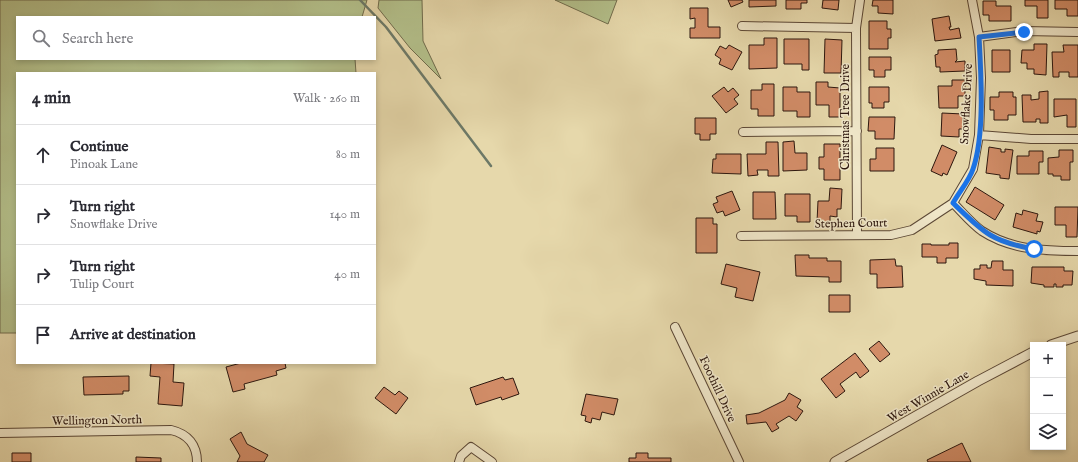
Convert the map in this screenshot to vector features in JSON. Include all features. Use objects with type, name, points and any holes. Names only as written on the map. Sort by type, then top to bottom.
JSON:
[{"type":"street","name":"Christmas Tree Drive","points":[[857,235],[856,28],[860,0]]},
{"type":"street","name":"Snowflake Drive","points":[[953,203],[973,169],[979,135],[981,78],[979,37],[972,0]]},
{"type":"street","points":[[742,26],[856,28]]},
{"type":"street","points":[[979,37],[1024,32],[1078,32]]},
{"type":"street","points":[[743,132],[857,131]]},
{"type":"street","points":[[979,135],[1031,139],[1078,139]]},
{"type":"street","points":[[953,203],[981,230],[997,240],[1034,249],[1078,251]]},
{"type":"street","name":"Stephen Court","points":[[741,236],[892,235],[912,230],[953,203]]},
{"type":"street","name":"Foothill Drive","points":[[676,327],[739,462]]},
{"type":"street","points":[[1060,342],[1078,336]]},
{"type":"street","name":"West Winnie Lane","points":[[836,462],[978,381],[1030,354]]},
{"type":"street","name":"Wellington North","points":[[0,433],[171,430],[179,432],[190,441],[195,448],[197,462]]},
{"type":"street","points":[[459,462],[461,456],[471,447],[492,462]]},
{"type":"green space","points":[[0,0],[367,0],[362,16],[16,16],[16,60],[355,60],[356,72],[16,72],[16,333],[0,333]]},
{"type":"green space","points":[[379,0],[422,0],[423,41],[441,79],[410,48],[378,8]]},
{"type":"green space","points":[[555,0],[617,0],[608,24]]},
{"type":"building","points":[[728,0],[742,0],[743,2],[731,7]]},
{"type":"building","points":[[749,0],[776,0],[776,6],[749,7]]},
{"type":"building","points":[[786,0],[807,0],[807,3],[801,3],[801,9],[786,9]]},
{"type":"building","points":[[823,0],[839,0],[838,10],[822,8]]},
{"type":"building","points":[[873,0],[893,0],[893,14],[878,13],[878,6],[872,6]]},
{"type":"building","points":[[1025,0],[1048,0],[1048,18],[1037,18],[1037,6],[1025,6]]},
{"type":"building","points":[[1055,0],[1078,0],[1078,16],[1067,16],[1067,9],[1055,9]]},
{"type":"building","points":[[983,1],[996,1],[996,6],[1011,6],[1011,21],[989,21],[989,15],[983,15]]},
{"type":"building","points":[[690,8],[708,8],[708,27],[720,27],[720,38],[690,38],[690,28],[695,28],[695,18],[690,19]]},
{"type":"building","points":[[949,16],[951,27],[949,27],[950,30],[959,28],[961,38],[935,41],[932,19]]},
{"type":"building","points":[[869,21],[887,21],[887,29],[891,29],[891,38],[888,38],[888,49],[869,49]]},
{"type":"building","points":[[764,38],[777,38],[777,68],[749,69],[749,45],[764,45]]},
{"type":"building","points":[[784,39],[809,39],[809,70],[802,70],[802,64],[784,64]]},
{"type":"building","points":[[825,39],[842,40],[841,73],[824,73]]},
{"type":"building","points":[[1034,44],[1047,44],[1046,75],[1034,74],[1034,69],[1027,69],[1027,63],[1021,63],[1022,50],[1034,50]]},
{"type":"building","points":[[729,45],[742,52],[732,70],[719,64],[721,59],[715,55],[720,46],[726,49]]},
{"type":"building","points":[[1063,45],[1078,45],[1078,77],[1069,77],[1069,72],[1059,72],[1059,77],[1053,77],[1052,52],[1064,52]]},
{"type":"building","points":[[956,49],[957,60],[955,62],[965,61],[965,71],[940,72],[940,67],[936,67],[935,55],[938,54],[938,50]]},
{"type":"building","points":[[992,50],[1010,50],[1010,72],[992,72]]},
{"type":"building","points":[[869,57],[891,57],[891,70],[885,70],[885,77],[874,77],[874,70],[869,70]]},
{"type":"building","points":[[952,80],[965,80],[965,96],[958,96],[958,108],[939,108],[938,86],[952,86]]},
{"type":"building","points":[[816,82],[828,82],[828,87],[840,88],[840,117],[829,117],[829,105],[816,105]]},
{"type":"building","points":[[762,84],[774,84],[774,116],[758,116],[758,109],[751,109],[751,90],[762,90]]},
{"type":"building","points":[[724,87],[728,92],[733,88],[739,95],[734,99],[738,104],[726,113],[712,96]]},
{"type":"building","points":[[783,87],[797,87],[797,92],[810,92],[810,117],[797,117],[797,111],[783,111]]},
{"type":"building","points":[[869,87],[889,87],[889,102],[884,102],[884,108],[872,108],[872,103],[869,103]]},
{"type":"building","points":[[1048,91],[1048,123],[1040,123],[1040,119],[1036,119],[1036,122],[1023,122],[1022,95],[1031,95],[1031,100],[1039,99],[1039,92]]},
{"type":"building","points":[[999,92],[1013,92],[1013,97],[1016,97],[1016,115],[1008,115],[1008,120],[994,120],[994,110],[990,110],[990,97],[999,97]]},
{"type":"building","points":[[1054,99],[1076,99],[1076,127],[1067,127],[1067,115],[1054,117]]},
{"type":"building","points":[[942,113],[963,114],[963,129],[959,129],[959,137],[941,136]]},
{"type":"building","points":[[869,117],[895,117],[894,139],[875,139],[875,131],[868,131]]},
{"type":"building","points":[[695,118],[716,118],[716,134],[710,134],[710,140],[700,140],[700,134],[695,134]]},
{"type":"building","points":[[794,141],[795,153],[807,153],[807,170],[783,171],[783,142]]},
{"type":"building","points":[[766,142],[778,142],[779,176],[768,176],[768,170],[757,170],[758,175],[748,176],[747,154],[766,154]]},
{"type":"building","points":[[824,144],[840,144],[840,180],[824,180],[824,169],[819,169],[819,157],[824,157]]},
{"type":"building","points":[[942,145],[957,152],[947,175],[943,173],[942,176],[931,171]]},
{"type":"building","points":[[989,147],[1001,149],[1001,152],[1005,152],[1005,149],[1013,150],[1009,179],[1000,178],[1000,175],[986,173]]},
{"type":"building","points":[[876,148],[894,148],[894,171],[870,171],[870,159],[876,159]]},
{"type":"building","points":[[1059,150],[1073,150],[1073,162],[1070,162],[1070,180],[1061,180],[1061,176],[1053,176],[1053,174],[1048,174],[1048,158],[1059,157]]},
{"type":"building","points":[[1029,151],[1043,151],[1043,162],[1039,162],[1039,174],[1017,174],[1017,156],[1029,156]]},
{"type":"building","points":[[716,154],[741,154],[741,174],[712,173],[713,159],[716,159]]},
{"type":"building","points":[[975,187],[1004,205],[995,220],[966,202]]},
{"type":"building","points":[[830,188],[842,189],[841,209],[837,209],[837,217],[830,216],[830,222],[817,222],[818,201],[829,201]]},
{"type":"building","points":[[732,191],[740,210],[725,216],[723,211],[717,213],[713,204],[718,202],[716,197]]},
{"type":"building","points":[[753,192],[775,192],[776,219],[753,219]]},
{"type":"building","points":[[785,194],[810,194],[810,222],[797,222],[797,216],[785,216]]},
{"type":"building","points":[[1055,207],[1078,207],[1077,237],[1066,237],[1066,225],[1055,225]]},
{"type":"building","points":[[1023,210],[1038,214],[1036,221],[1043,222],[1040,232],[1037,231],[1037,234],[1013,227],[1016,213],[1022,215]]},
{"type":"building","points":[[696,218],[713,218],[713,224],[717,224],[717,253],[696,253]]},
{"type":"building","points":[[949,243],[958,243],[958,258],[946,258],[946,263],[937,263],[937,257],[922,257],[922,244],[949,245]]},
{"type":"building","points":[[795,255],[809,255],[809,258],[827,258],[827,261],[841,261],[841,282],[829,282],[829,277],[796,276]]},
{"type":"building","points":[[895,259],[896,266],[902,266],[903,287],[877,288],[877,274],[870,274],[870,260]]},
{"type":"building","points":[[992,261],[1003,261],[1003,270],[1013,270],[1013,286],[986,285],[986,281],[974,279],[974,269],[980,269],[980,265],[987,265],[987,268],[991,268]]},
{"type":"building","points":[[726,264],[760,272],[753,301],[735,297],[737,288],[721,284]]},
{"type":"building","points":[[1032,267],[1064,267],[1064,271],[1073,271],[1072,285],[1056,287],[1056,284],[1054,284],[1054,287],[1044,287],[1044,285],[1031,283]]},
{"type":"building","points":[[829,295],[850,295],[850,312],[829,312]]},
{"type":"building","points":[[879,341],[890,354],[880,362],[869,349]]},
{"type":"building","points":[[855,353],[869,371],[860,378],[856,372],[840,384],[845,391],[836,398],[821,379]]},
{"type":"building","points":[[151,364],[174,364],[173,382],[184,383],[182,406],[158,404],[160,377],[150,376]]},
{"type":"building","points":[[237,364],[285,364],[286,368],[276,371],[277,375],[244,384],[245,389],[233,392],[226,367]]},
{"type":"building","points":[[129,376],[129,391],[123,391],[123,394],[84,395],[83,377]]},
{"type":"building","points":[[503,377],[505,380],[513,378],[519,394],[502,400],[501,397],[476,405],[470,388]]},
{"type":"building","points":[[384,387],[395,395],[399,391],[408,398],[396,414],[375,398]]},
{"type":"building","points":[[789,393],[801,400],[797,407],[803,411],[796,421],[789,416],[776,424],[779,428],[772,432],[766,422],[747,424],[746,415],[759,413],[785,400]]},
{"type":"building","points":[[586,394],[618,399],[614,415],[602,412],[600,420],[592,418],[591,423],[585,421],[586,416],[581,415]]},
{"type":"building","points":[[241,432],[247,444],[268,455],[264,462],[237,462],[240,456],[230,439]]},
{"type":"building","points":[[962,443],[971,462],[928,462],[927,460]]},
{"type":"building","points":[[12,453],[31,453],[31,462],[12,462]]},
{"type":"building","points":[[636,453],[648,453],[648,458],[671,458],[671,462],[629,462],[629,458],[636,458]]},
{"type":"building","points":[[136,457],[161,458],[161,462],[136,462]]},
{"type":"waterway","points":[[360,0],[375,16]]},
{"type":"waterway","points":[[376,17],[386,27],[491,166]]},
{"type":"route","points":[[1024,32],[979,37],[981,78],[979,135],[973,169],[953,203],[981,230],[997,240],[1034,249]]}]
